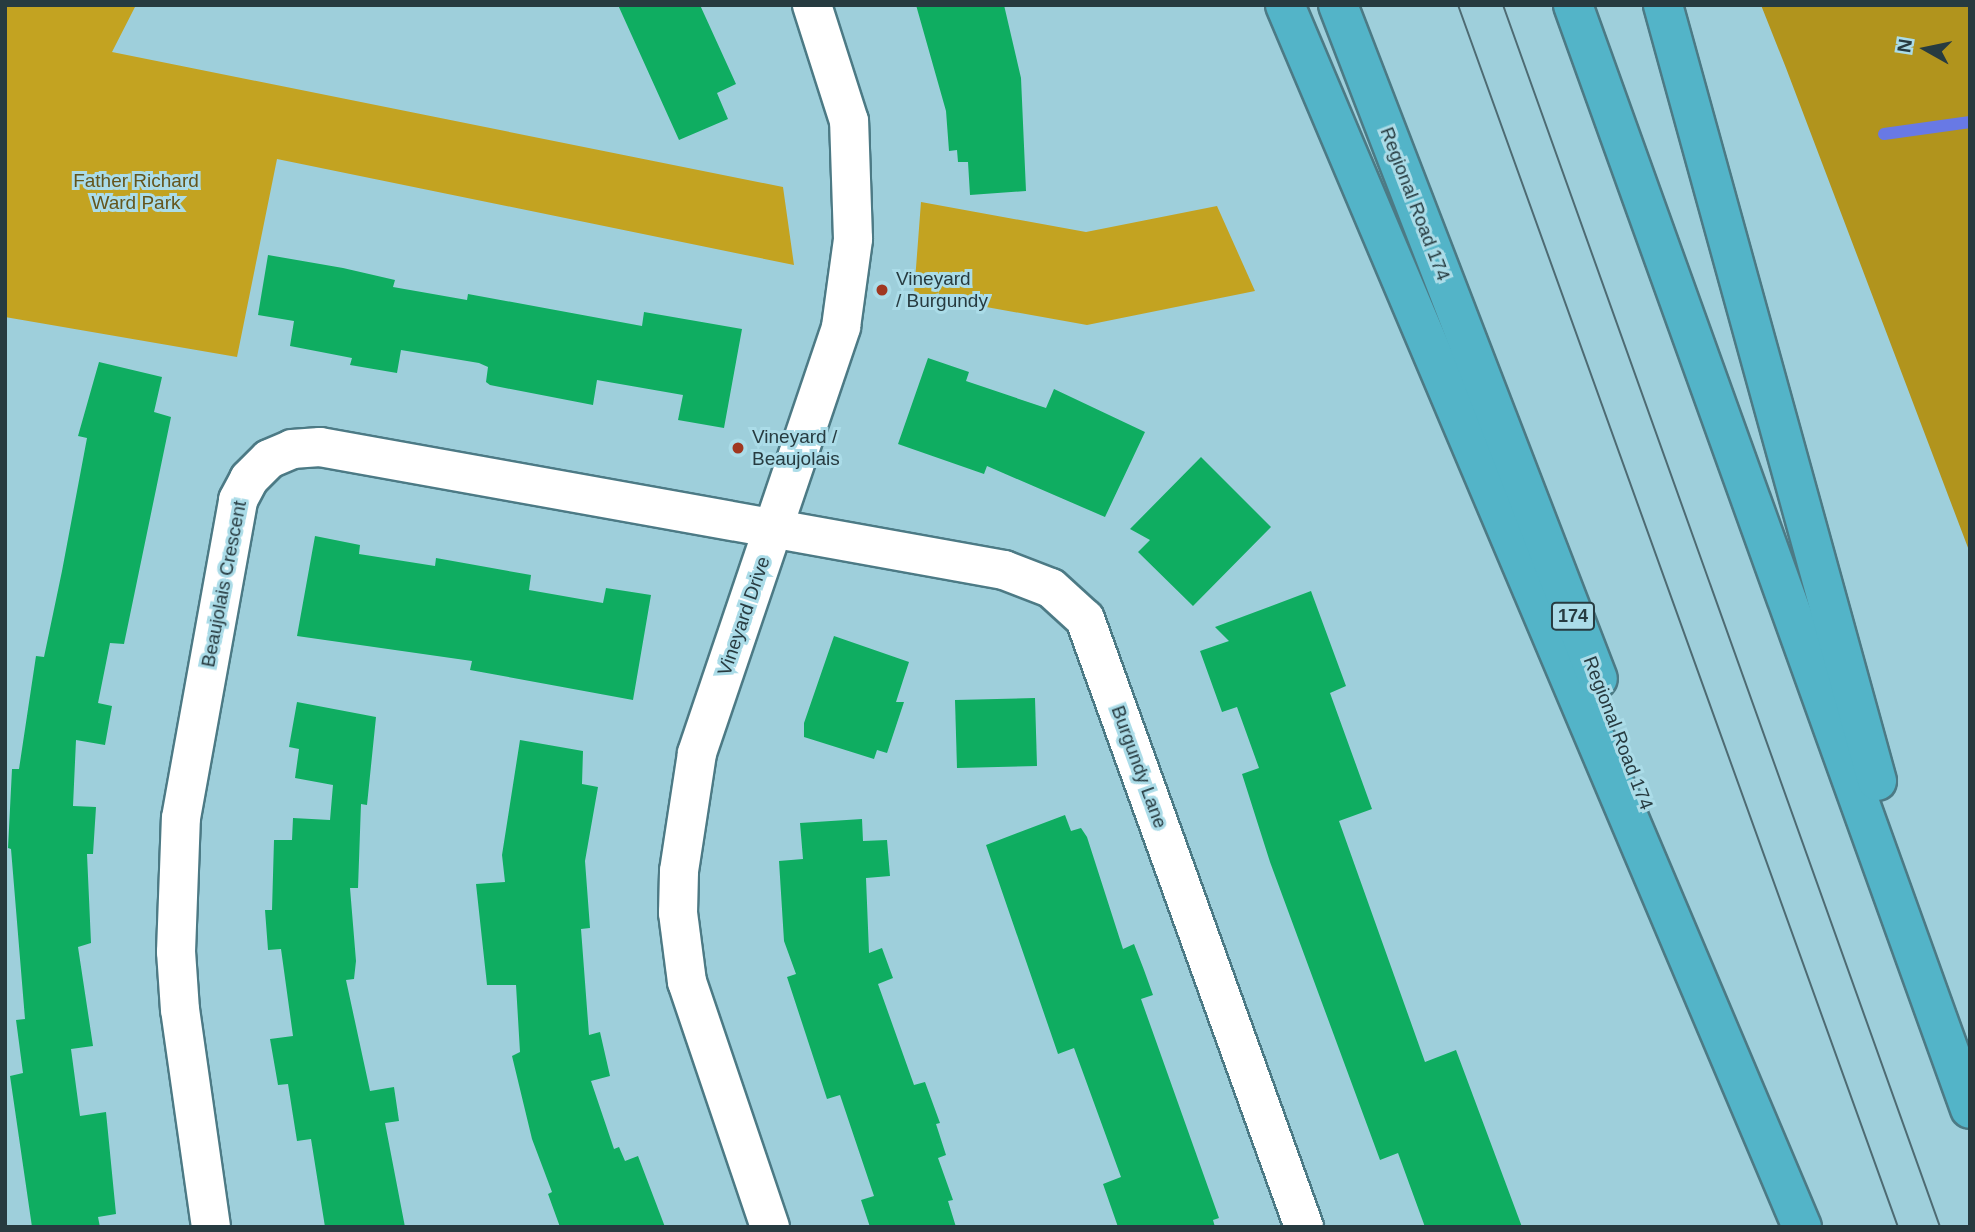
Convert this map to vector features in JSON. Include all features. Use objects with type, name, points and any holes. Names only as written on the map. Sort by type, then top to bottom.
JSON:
[{"type":"highway","points":[[1285,5],[1804,1227]]},
{"type":"highway","name":"Regional Road 174","points":[[1338,5],[1804,1227]]},
{"type":"highway","points":[[1573,5],[1970,1109]]},
{"type":"highway","points":[[1663,5],[1957,1073]]},
{"type":"street","name":"Vineyard Drive","points":[[770,1227],[687,982],[678,913],[679,871],[691,779],[841,327],[853,239],[849,121],[812,5]]},
{"type":"street","name":"Beaujolais Crescent","points":[[211,1227],[180,1010],[176,953],[181,818],[238,500],[249,479],[269,459],[292,449],[320,447],[772,531]]},
{"type":"street","name":"Burgundy Lane","points":[[772,531],[1029,576],[1051,588],[1086,619],[1304,1227]]},
{"type":"green space","name":"Father Richard Ward Park","points":[[5,5],[136,5],[112,52],[783,187],[794,265],[277,159],[237,357],[5,317]]},
{"type":"green space","points":[[921,202],[1086,232],[1217,206],[1255,291],[1087,325],[914,294]]},
{"type":"shaded area","points":[[1761,5],[1970,5],[1970,553],[1786,68]]},
{"type":"building","points":[[618,5],[700,5],[736,84],[717,93],[728,119],[679,140]]},
{"type":"building","points":[[916,5],[1004,5],[1021,78],[1026,191],[970,195],[968,162],[958,162],[957,150],[949,151],[946,111]]},
{"type":"building","points":[[268,255],[343,268],[395,280],[393,287],[467,300],[468,294],[642,326],[644,312],[742,329],[724,428],[678,420],[683,395],[597,380],[593,405],[490,385],[486,382],[488,367],[479,363],[401,350],[397,373],[350,365],[352,358],[290,346],[294,321],[258,315]]},
{"type":"building","points":[[928,358],[969,372],[966,381],[1046,408],[1054,389],[1145,432],[1105,517],[987,466],[984,474],[898,444]]},
{"type":"building","points":[[99,362],[162,377],[154,412],[171,417],[124,644],[110,643],[98,703],[112,706],[105,745],[76,740],[73,806],[96,807],[93,854],[87,854],[91,943],[78,947],[93,1046],[71,1049],[80,1116],[106,1112],[116,1214],[98,1217],[100,1227],[32,1227],[10,1076],[23,1073],[16,1020],[25,1019],[11,849],[8,848],[12,769],[19,769],[36,656],[44,657],[87,438],[78,436]]},
{"type":"building","points":[[1201,457],[1271,527],[1193,606],[1138,552],[1150,540],[1130,529]]},
{"type":"building","points":[[315,536],[360,545],[359,554],[435,566],[436,558],[531,575],[529,590],[603,603],[606,588],[651,595],[633,700],[470,670],[472,661],[297,636]]},
{"type":"building","points":[[1311,591],[1346,686],[1330,693],[1372,809],[1339,821],[1425,1062],[1456,1050],[1522,1227],[1425,1227],[1398,1153],[1380,1160],[1270,862],[1242,774],[1259,768],[1237,707],[1222,712],[1200,651],[1229,641],[1215,627]]},
{"type":"building","points":[[834,636],[909,662],[896,702],[904,702],[887,753],[877,750],[874,759],[804,737],[804,723]]},
{"type":"building","points":[[1035,698],[1037,766],[957,768],[955,700]]},
{"type":"building","points":[[297,702],[376,717],[367,805],[361,804],[358,888],[350,888],[356,961],[354,979],[346,980],[370,1091],[394,1087],[399,1121],[385,1123],[405,1227],[325,1227],[311,1139],[297,1141],[288,1084],[278,1085],[270,1039],[293,1036],[281,949],[268,950],[265,910],[272,910],[274,840],[292,840],[293,818],[330,820],[333,785],[295,778],[299,749],[289,747]]},
{"type":"building","points":[[520,740],[583,751],[582,784],[598,787],[585,861],[590,928],[581,929],[589,1035],[600,1032],[610,1076],[591,1081],[614,1149],[619,1147],[625,1161],[638,1156],[665,1227],[560,1227],[548,1194],[552,1192],[532,1139],[512,1056],[520,1052],[516,985],[487,985],[476,884],[505,882],[502,855]]},
{"type":"building","points":[[1065,815],[1071,831],[1081,828],[1087,837],[1123,949],[1134,944],[1144,970],[1153,995],[1141,999],[1219,1218],[1213,1220],[1215,1227],[1118,1227],[1103,1184],[1121,1177],[1074,1048],[1058,1054],[986,845]]},
{"type":"building","points":[[862,819],[863,841],[887,840],[890,876],[866,878],[869,953],[882,948],[893,978],[878,984],[914,1085],[925,1082],[940,1123],[936,1124],[946,1155],[938,1158],[953,1200],[948,1201],[956,1227],[870,1227],[861,1200],[874,1196],[840,1095],[827,1099],[787,977],[796,974],[784,941],[779,861],[803,859],[800,823]]},
{"type":"waterway","points":[[1884,134],[1970,122]]},
{"type":"tram line","points":[[1458,5],[1898,1227]]},
{"type":"tram line","points":[[1503,5],[1940,1227]]},
{"type":"place","name":"Vineyard / Burgundy","points":[[882,290]]},
{"type":"place","name":"Vineyard / Beaujolais","points":[[738,448]]}]
